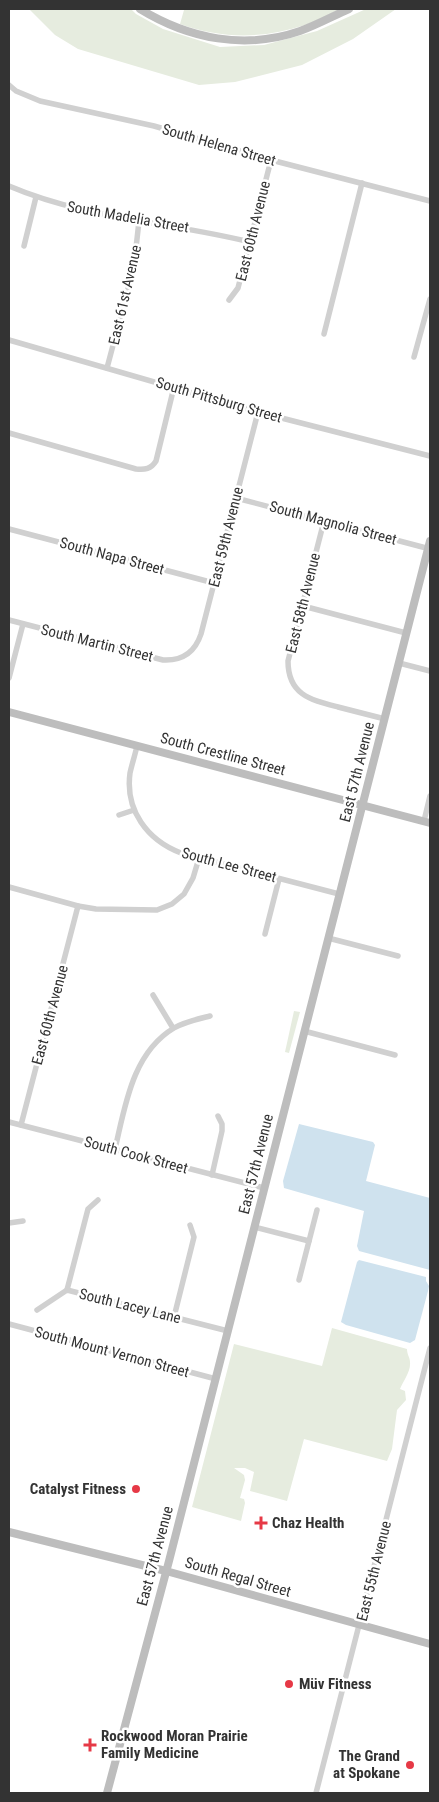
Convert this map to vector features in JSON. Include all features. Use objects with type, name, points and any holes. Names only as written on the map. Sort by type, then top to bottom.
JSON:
[{"type":"main road","points":[[140,9],[180,29],[226,40],[249,41],[285,36],[301,31],[349,9]]},
{"type":"main road","name":"East 57th Avenue","points":[[107,1793],[430,546]]},
{"type":"main road","name":"South Crestline Street","points":[[9,712],[427,822]]},
{"type":"main road","name":"South Regal Street","points":[[9,1532],[166,1571],[430,1644]]},
{"type":"street","name":"South Helena Street","points":[[9,86],[40,101],[154,126],[271,160],[430,201]]},
{"type":"street","name":"East 60th Avenue","points":[[229,300],[238,288],[271,160]]},
{"type":"street","points":[[324,334],[362,183]]},
{"type":"street","name":"South Madelia Street","points":[[9,186],[36,198],[82,210],[250,242]]},
{"type":"street","points":[[24,246],[36,198]]},
{"type":"street","name":"East 61st Avenue","points":[[107,368],[134,266],[140,221]]},
{"type":"street","points":[[414,357],[430,298]]},
{"type":"street","name":"South Pittsburg Street","points":[[9,340],[258,412],[430,456]]},
{"type":"street","points":[[9,433],[136,469],[149,468],[156,461],[174,387]]},
{"type":"street","name":"East 59th Avenue","points":[[184,656],[191,652],[199,641],[258,412]]},
{"type":"street","name":"South Magnolia Street","points":[[236,498],[430,546]]},
{"type":"street","name":"East 58th Avenue","points":[[324,521],[288,661],[289,673],[294,685],[304,696],[385,719]]},
{"type":"street","name":"South Napa Street","points":[[9,529],[214,584]]},
{"type":"street","points":[[303,606],[406,633]]},
{"type":"street","name":"South Martin Street","points":[[9,620],[163,660],[184,656]]},
{"type":"street","points":[[9,678],[23,624]]},
{"type":"street","points":[[399,663],[430,671]]},
{"type":"street","name":"South Lee Street","points":[[137,746],[130,774],[132,804],[148,831],[160,842],[174,850],[199,858],[339,894]]},
{"type":"street","points":[[427,822],[430,796]]},
{"type":"street","points":[[119,815],[134,810]]},
{"type":"street","points":[[9,887],[78,906],[96,909],[157,910],[172,904],[184,894],[193,878],[199,858]]},
{"type":"street","points":[[265,934],[279,879]]},
{"type":"street","name":"East 60th Avenue","points":[[21,1125],[78,906]]},
{"type":"street","points":[[328,938],[398,956]]},
{"type":"street","points":[[153,996],[174,1028]]},
{"type":"street","points":[[115,1149],[137,1070],[155,1045],[174,1028],[210,1016]]},
{"type":"street","points":[[304,1031],[395,1055]]},
{"type":"street","points":[[212,1175],[222,1131],[222,1124],[218,1116]]},
{"type":"street","name":"South Cook Street","points":[[9,1122],[264,1188]]},
{"type":"street","points":[[67,1290],[88,1209],[98,1200]]},
{"type":"street","points":[[299,1280],[317,1210]]},
{"type":"street","points":[[9,1223],[23,1221]]},
{"type":"street","points":[[174,1317],[194,1237],[190,1225]]},
{"type":"street","points":[[254,1227],[309,1242]]},
{"type":"street","name":"South Lacey Lane","points":[[37,1310],[67,1290],[228,1331]]},
{"type":"street","name":"South Mount Vernon Street","points":[[9,1324],[216,1378]]},
{"type":"street","name":"East 55th Avenue","points":[[316,1793],[430,1348]]},
{"type":"shaded area","points":[[29,9],[131,9],[136,14],[163,29],[220,47],[264,45],[317,31],[366,9],[396,9],[353,39],[302,65],[235,82],[199,85],[78,49],[55,35]]},
{"type":"shaded area","points":[[340,9],[289,30],[258,35],[227,35],[180,24],[184,10]]},
{"type":"shaded area","points":[[294,1011],[300,1012],[289,1053],[285,1052]]},
{"type":"shaded area","points":[[332,1328],[407,1349],[410,1366],[400,1389],[405,1391],[406,1400],[397,1410],[392,1449],[387,1461],[304,1439],[287,1501],[250,1491],[254,1472],[245,1468],[234,1468],[244,1475],[245,1480],[240,1498],[244,1499],[245,1503],[241,1521],[192,1507],[234,1344],[322,1366]]},
{"type":"water","points":[[299,1124],[373,1142],[375,1145],[366,1181],[430,1198],[430,1270],[359,1251],[357,1246],[364,1211],[284,1188],[283,1181]]},
{"type":"water","points":[[359,1260],[426,1277],[429,1286],[415,1340],[410,1343],[341,1322]]},
{"type":"place","name":"Catalyst Fitness","points":[[136,1489]]},
{"type":"place","name":"Chaz Health","points":[[261,1523]]},
{"type":"place","name":"Müv Fitness","points":[[289,1684]]},
{"type":"place","name":"Rockwood Moran Prairie Family Medicine","points":[[90,1745]]},
{"type":"place","name":"The Grand at Spokane","points":[[410,1765]]}]
